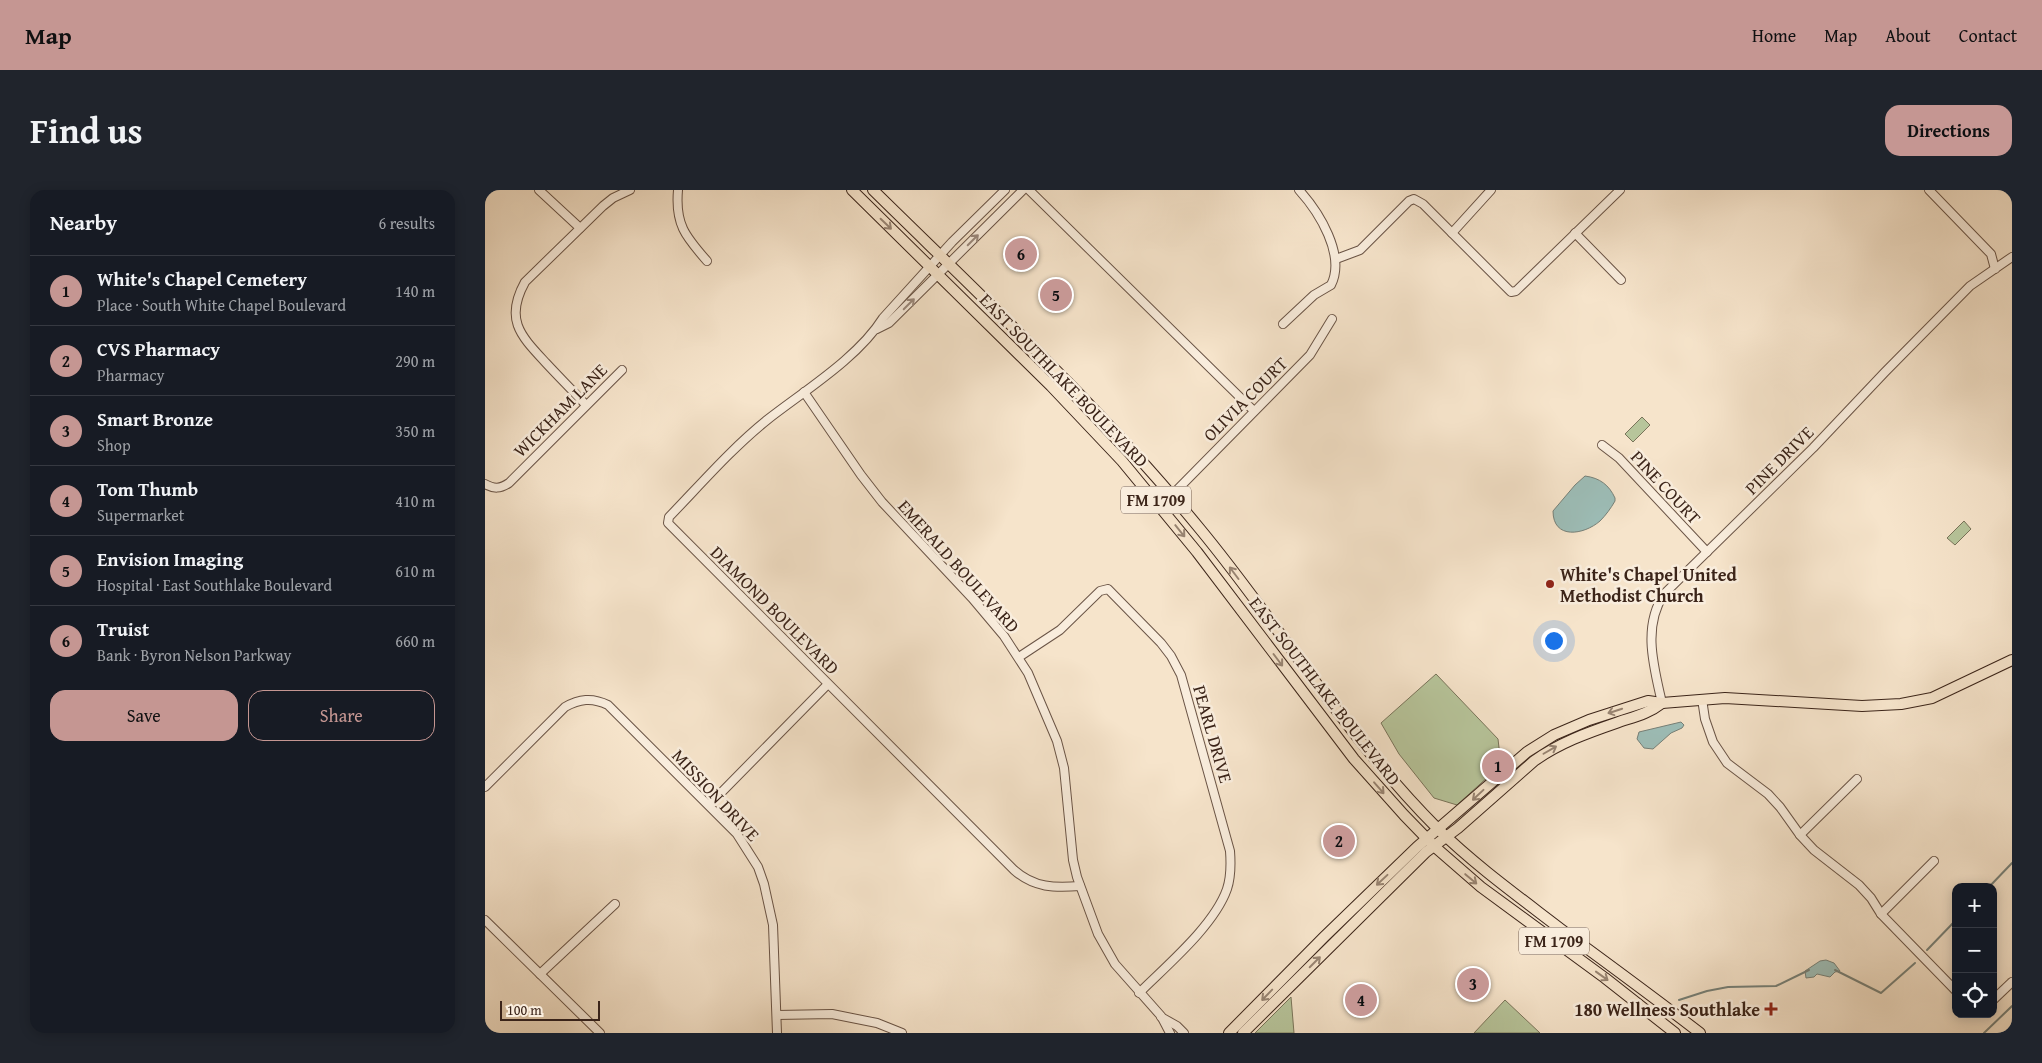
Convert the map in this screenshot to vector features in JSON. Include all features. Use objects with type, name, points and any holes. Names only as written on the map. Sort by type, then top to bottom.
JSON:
[{"type":"main road","name":"EAST SOUTHLAKE BOULEVARD","points":[[852,190],[1051,386],[1122,460],[1197,552],[1314,708],[1380,790],[1427,839]]},
{"type":"main road","name":"EAST SOUTHLAKE BOULEVARD","points":[[873,190],[1083,398],[1172,495],[1203,532],[1377,764],[1443,833]]},
{"type":"main road","points":[[1122,460],[1155,491],[1172,495]]},
{"type":"main road","points":[[1243,1033],[1426,852],[1435,847],[1443,833],[1514,763],[1540,742],[1613,712],[1648,701],[1662,703],[1701,699],[1756,699],[1862,706],[1901,704],[1932,698],[2012,660]]},
{"type":"main road","points":[[1314,708],[1327,699]]},
{"type":"main road","points":[[1229,1033],[1344,917],[1427,839],[1443,833]]},
{"type":"main road","name":"FM 1709","points":[[1443,833],[1511,892],[1700,1033]]},
{"type":"main road","name":"FM 1709","points":[[1427,839],[1502,903],[1605,978],[1675,1033]]},
{"type":"street","points":[[539,190],[580,228]]},
{"type":"street","points":[[586,405],[526,342],[518,326],[516,306],[525,282],[613,198],[630,190]]},
{"type":"street","points":[[677,190],[676,204],[681,228],[686,238],[707,261]]},
{"type":"street","points":[[934,271],[940,256],[1005,190]]},
{"type":"street","points":[[934,271],[948,264],[1023,190]]},
{"type":"street","points":[[1029,190],[1253,411]]},
{"type":"street","points":[[1283,324],[1314,295],[1331,286],[1336,259],[1319,215],[1299,190]]},
{"type":"street","points":[[1452,233],[1491,190]]},
{"type":"street","points":[[1336,259],[1360,250],[1409,201],[1414,199],[1423,204],[1511,292],[1516,291],[1620,190]]},
{"type":"street","points":[[1929,190],[1991,254],[1995,268]]},
{"type":"street","points":[[1575,233],[1621,280]]},
{"type":"street","name":"PINE DRIVE","points":[[1662,703],[1651,637],[1654,614],[1664,594],[1813,448],[1970,286],[2012,257]]},
{"type":"street","name":"DIAMOND BOULEVARD","points":[[934,271],[883,318],[877,329],[844,360],[765,421],[668,520],[671,527],[827,685],[1023,878],[1039,885],[1057,888],[1080,886]]},
{"type":"street","name":"OLIVIA COURT","points":[[1172,495],[1310,355],[1332,319]]},
{"type":"street","name":"WICKHAM LANE","points":[[485,484],[495,488],[502,488],[509,483],[622,370]]},
{"type":"street","name":"EMERALD BOULEVARD","points":[[804,392],[861,475],[882,502],[972,598],[1005,636],[1019,657],[1037,692],[1057,741],[1063,768],[1073,860],[1080,886],[1105,948],[1115,964],[1161,1017],[1170,1033]]},
{"type":"street","name":"PINE COURT","points":[[1602,445],[1619,458],[1707,552]]},
{"type":"street","name":"PEARL DRIVE","points":[[1019,657],[1060,630],[1101,591],[1108,589],[1161,644],[1171,656],[1181,675],[1230,851],[1230,876],[1222,900],[1207,923],[1139,993]]},
{"type":"street","points":[[709,805],[827,685]]},
{"type":"street","name":"MISSION DRIVE","points":[[485,787],[565,707],[581,700],[589,699],[601,701],[614,710],[737,834],[758,867],[764,884],[773,925],[777,1033]]},
{"type":"street","points":[[1701,699],[1705,719],[1713,742],[1727,763],[1768,794],[1800,835],[1815,850],[1859,885],[1871,898],[1881,914],[1952,986]]},
{"type":"street","points":[[1800,835],[1857,779]]},
{"type":"street","points":[[1881,914],[1934,861]]},
{"type":"street","points":[[540,974],[615,904]]},
{"type":"street","points":[[485,920],[600,1033]]},
{"type":"street","points":[[1997,996],[2012,982]]},
{"type":"street","points":[[777,1015],[831,1014],[877,1023],[902,1033]]},
{"type":"street","name":"EMERALD BOULEVARD","points":[[1161,1017],[1177,1026],[1184,1033]]},
{"type":"green space","points":[[1642,417],[1650,425],[1633,442],[1625,434]]},
{"type":"green space","points":[[1964,521],[1971,529],[1955,545],[1947,538]]},
{"type":"green space","points":[[1436,674],[1498,739],[1501,765],[1457,805],[1434,798],[1399,754],[1381,723]]},
{"type":"green space","points":[[1291,997],[1294,1033],[1255,1033]]},
{"type":"green space","points":[[1505,1000],[1540,1033],[1474,1033]]},
{"type":"water","points":[[1585,476],[1595,478],[1607,486],[1613,493],[1615,501],[1600,521],[1593,526],[1578,532],[1564,531],[1558,527],[1554,520],[1553,511]]},
{"type":"water","points":[[1681,722],[1684,725],[1682,728],[1671,733],[1653,749],[1644,748],[1637,739],[1639,732]]},
{"type":"water","points":[[1826,960],[1834,963],[1840,971],[1835,972],[1830,977],[1817,974],[1814,977],[1806,978],[1805,971],[1820,961]]},
{"type":"waterway","points":[[1993,883],[2012,863]]},
{"type":"waterway","points":[[1927,950],[1952,924]]},
{"type":"waterway","points":[[1835,970],[1881,993],[1915,963]]},
{"type":"waterway","points":[[1679,1000],[1707,991],[1728,987],[1776,986],[1809,970]]},
{"type":"waterway","points":[[1984,1033],[2012,1006]]},
{"type":"place","name":"Truist","points":[[1021,254]]},
{"type":"place","name":"Envision Imaging","points":[[1056,295]]},
{"type":"place","name":"White's Chapel United Methodist Church","points":[[1550,584]]},
{"type":"place","name":"White's Chapel Cemetery","points":[[1498,766]]},
{"type":"place","name":"CVS Pharmacy","points":[[1339,841]]},
{"type":"place","name":"Smart Bronze","points":[[1473,984]]},
{"type":"place","name":"Tom Thumb","points":[[1361,1000]]},
{"type":"place","name":"180 Wellness Southlake","points":[[1771,1009]]}]
